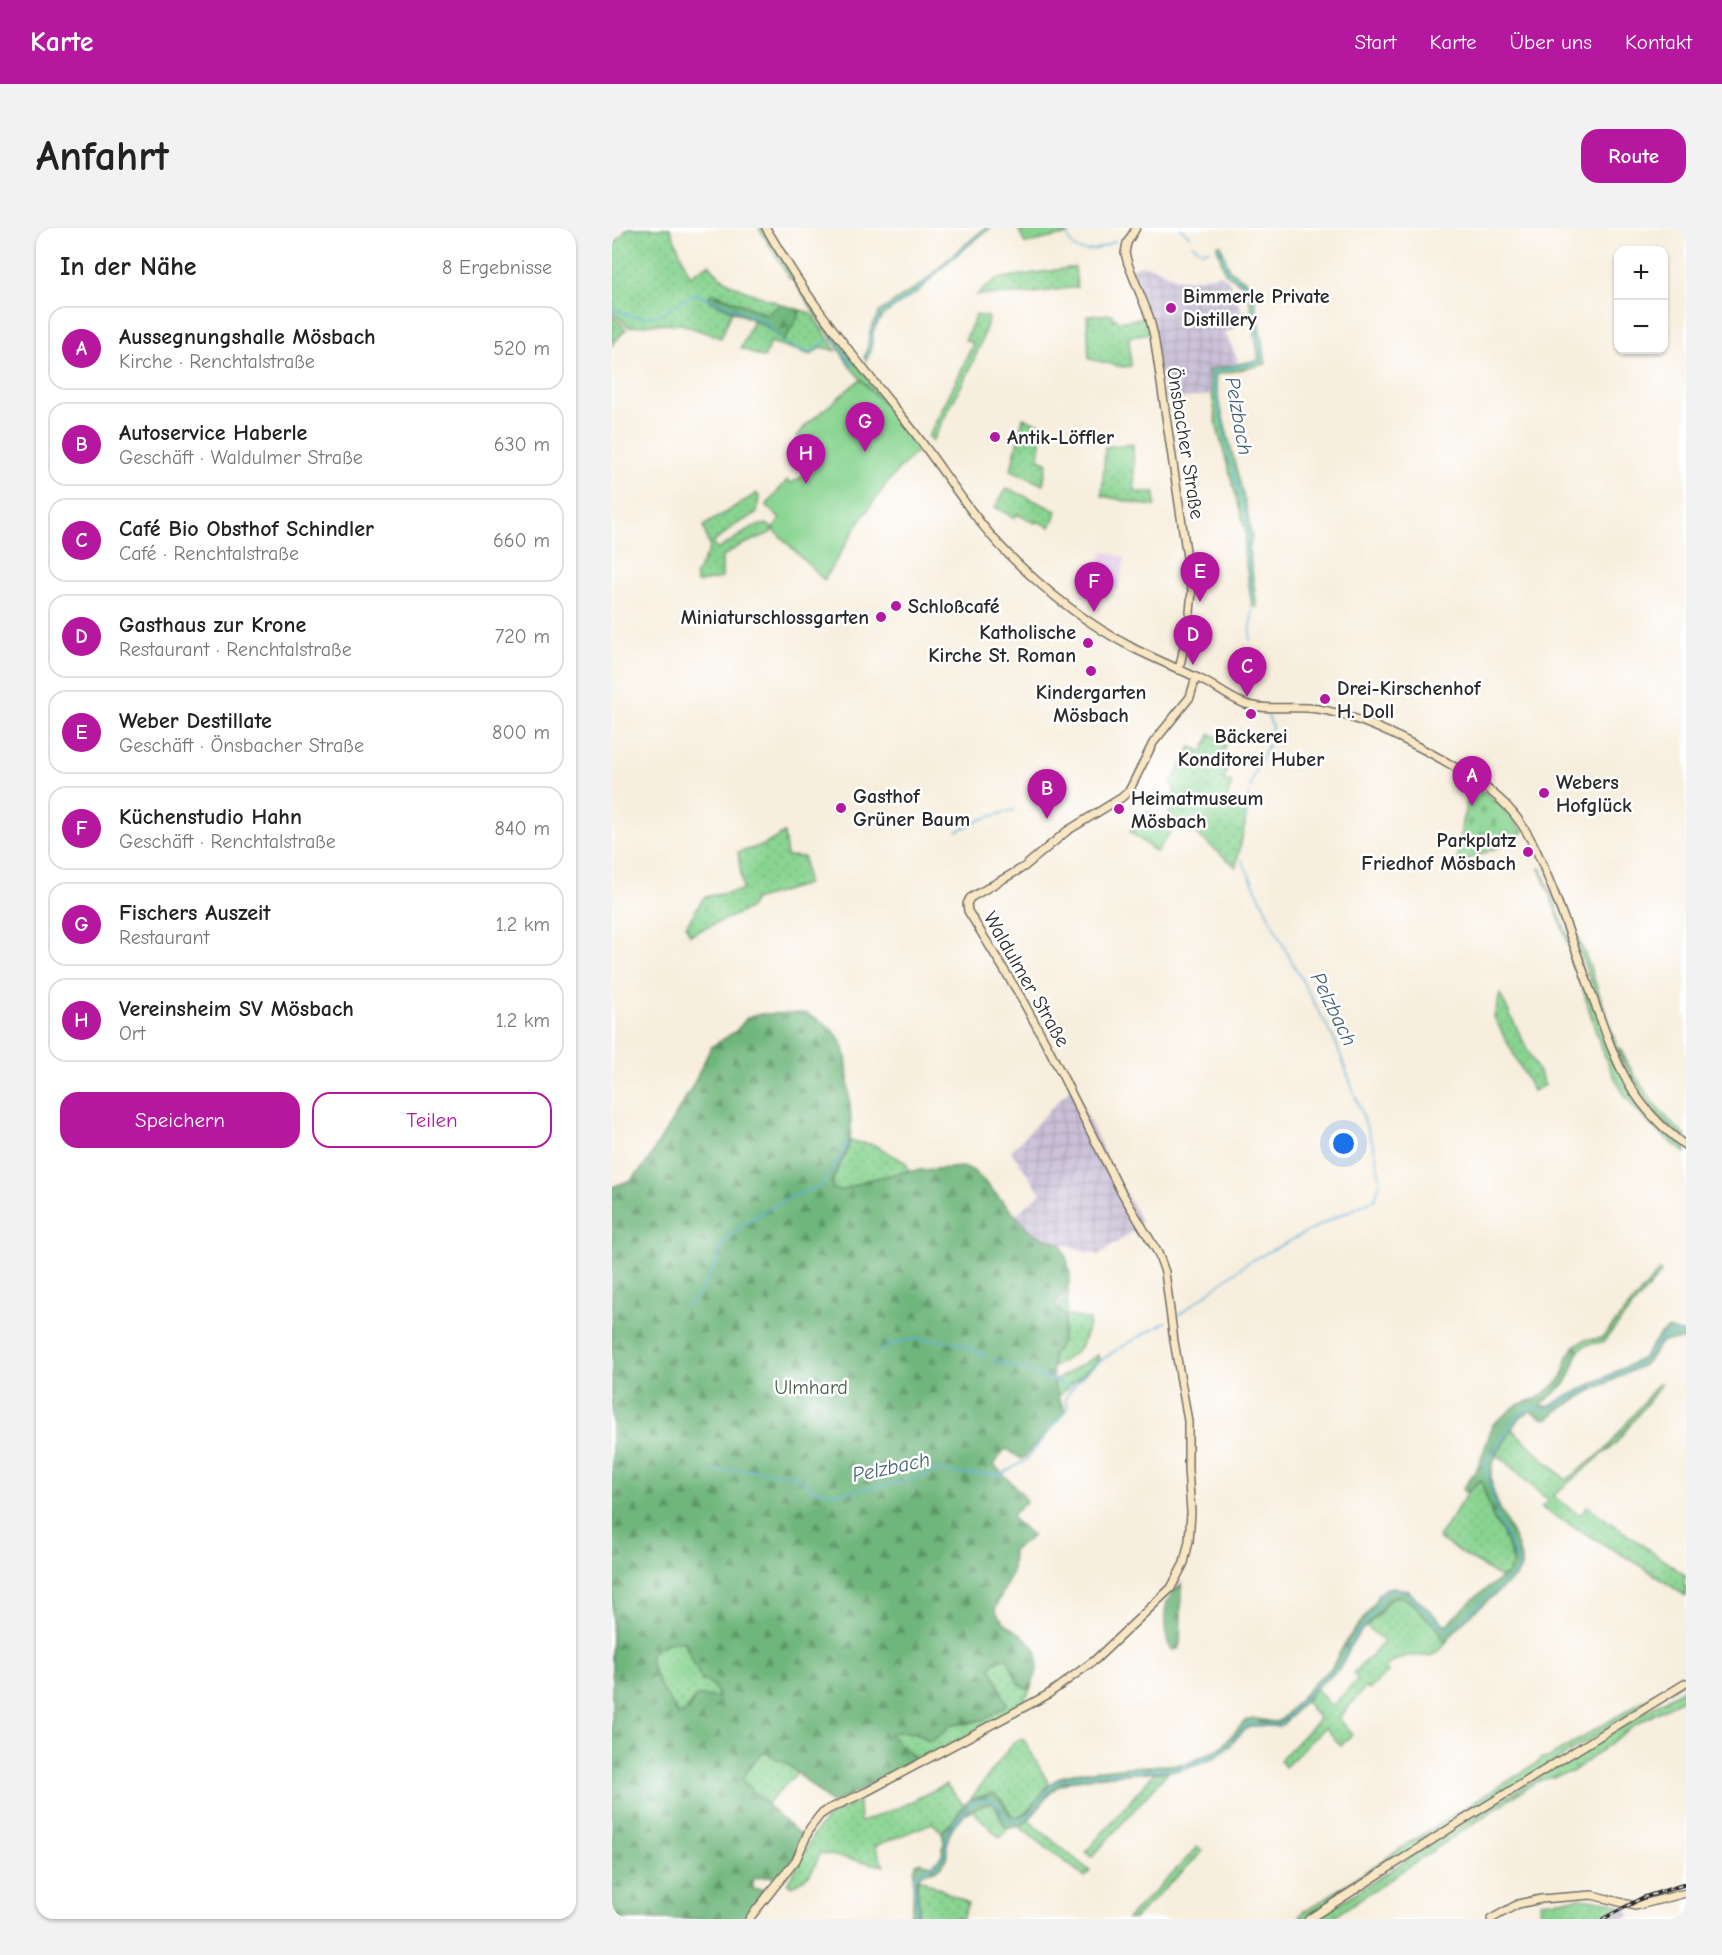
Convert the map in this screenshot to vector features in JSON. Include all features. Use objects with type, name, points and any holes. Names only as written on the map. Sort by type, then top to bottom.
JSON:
[{"type":"street","points":[[766,228],[812,302],[930,453],[973,513],[1006,552],[1041,583],[1100,628],[1132,647],[1196,677],[1233,699],[1250,706],[1312,708],[1354,719],[1394,736],[1462,772],[1506,805],[1528,833],[1571,936],[1618,1067],[1639,1102],[1665,1129],[1686,1146]]},
{"type":"street","name":"Önsbacher Straße","points":[[1136,228],[1127,243],[1125,253],[1149,316],[1154,336],[1192,591],[1189,623],[1179,670]]},
{"type":"street","name":"Waldulmer Straße","points":[[749,1919],[788,1872],[810,1828],[820,1815],[1047,1695],[1095,1660],[1153,1606],[1171,1588],[1184,1563],[1190,1529],[1189,1434],[1167,1281],[1158,1253],[1125,1199],[1049,1048],[968,911],[967,904],[970,898],[1024,867],[1067,831],[1129,791],[1153,743],[1190,697],[1196,677]]},
{"type":"street","points":[[1310,1919],[1473,1814],[1686,1683]]},
{"type":"street","points":[[1491,1919],[1518,1904],[1541,1899],[1592,1895],[1635,1906],[1686,1893]]},
{"type":"shaded area","points":[[1139,265],[1153,267],[1177,279],[1189,280],[1221,274],[1228,280],[1243,314],[1235,318],[1239,326],[1225,333],[1237,358],[1237,363],[1209,370],[1212,395],[1166,400],[1147,317],[1130,270]]},
{"type":"shaded area","points":[[1103,551],[1125,558],[1118,590],[1093,578]]},
{"type":"shaded area","points":[[1073,1085],[1106,1157],[1141,1221],[1135,1230],[1099,1255],[1032,1233],[1015,1215],[1041,1193],[1011,1151]]},
{"type":"shaded area","points":[[1625,1908],[1631,1914],[1626,1919],[1606,1919]]},
{"type":"green space","points":[[628,228],[670,228],[690,276],[709,264],[732,285],[781,304],[767,314],[714,293],[709,296],[709,300],[732,311],[721,338],[681,324],[629,327],[612,312],[612,247]]},
{"type":"green space","points":[[759,228],[763,228],[832,332],[891,409],[889,411],[852,369],[792,278],[790,279]]},
{"type":"green space","points":[[985,228],[990,228],[948,262],[921,289],[882,316],[873,331],[872,349],[866,360],[864,357],[870,330],[879,312],[924,282]]},
{"type":"green space","points":[[1018,228],[1065,228],[1068,234],[1025,244]]},
{"type":"green space","points":[[1221,245],[1229,270],[1252,285],[1266,364],[1215,375],[1219,403],[1252,537],[1249,549],[1257,607],[1252,606],[1244,551],[1246,532],[1218,431],[1208,370],[1259,360],[1248,288],[1225,273],[1217,246]]},
{"type":"green space","points":[[1075,267],[1077,287],[1027,294],[977,295],[996,279]]},
{"type":"green space","points":[[714,293],[767,314],[781,304],[800,310],[799,316],[783,342],[766,326],[709,300],[709,296]]},
{"type":"green space","points":[[800,310],[811,313],[836,351],[821,347],[811,355],[771,342],[764,358],[741,348],[753,320],[766,326],[774,334],[799,316]]},
{"type":"green space","points":[[1112,314],[1113,319],[1117,318],[1118,322],[1147,317],[1149,333],[1129,337],[1131,366],[1123,367],[1089,359],[1087,316]]},
{"type":"green space","points":[[612,315],[626,329],[612,345]]},
{"type":"green space","points":[[976,315],[989,317],[981,343],[932,442],[928,437],[973,343],[965,340]]},
{"type":"green space","points":[[861,380],[889,410],[891,409],[922,447],[880,493],[824,580],[773,529],[780,519],[766,506],[787,480],[790,483],[797,480],[820,459],[796,438],[806,425]]},
{"type":"green space","points":[[1023,418],[1043,425],[1039,459],[1047,462],[1043,485],[1011,470]]},
{"type":"green space","points":[[1133,444],[1135,492],[1155,492],[1155,506],[1102,496],[1105,447]]},
{"type":"green space","points":[[1007,488],[1057,511],[1050,527],[1017,514],[1014,518],[995,507]]},
{"type":"green space","points":[[757,493],[759,497],[757,513],[737,524],[713,543],[717,550],[753,527],[767,524],[773,529],[771,533],[737,547],[722,558],[722,578],[697,583],[695,576],[710,548],[703,526]]},
{"type":"green space","points":[[1210,734],[1222,739],[1220,743],[1226,745],[1219,763],[1228,766],[1224,780],[1232,783],[1226,801],[1247,808],[1236,867],[1183,823],[1178,823],[1173,829],[1167,825],[1175,789],[1171,783],[1191,747],[1203,752]]},
{"type":"green space","points":[[1472,783],[1500,804],[1523,831],[1514,841],[1457,864],[1462,822]]},
{"type":"green space","points":[[1147,812],[1173,829],[1156,852],[1130,832]]},
{"type":"green space","points":[[784,833],[787,856],[804,857],[807,884],[754,900],[749,909],[690,935],[686,926],[704,897],[743,890],[738,852],[764,845]]},
{"type":"green space","points":[[1546,865],[1549,865],[1589,964],[1625,1070],[1651,1110],[1686,1143],[1649,1109],[1625,1072]]},
{"type":"green space","points":[[1539,868],[1541,868],[1628,1088],[1686,1149],[1686,1153],[1646,1121],[1617,1083],[1603,1052],[1578,972]]},
{"type":"green space","points":[[1500,994],[1545,1085],[1533,1091],[1494,1017]]},
{"type":"green space","name":"Ulmhard","points":[[805,1013],[830,1028],[843,1045],[846,1056],[851,1131],[847,1148],[834,1177],[833,1189],[841,1191],[867,1180],[909,1171],[962,1167],[972,1170],[982,1179],[1032,1233],[1061,1244],[1068,1264],[1070,1280],[1055,1306],[1065,1316],[1065,1319],[1061,1343],[1053,1354],[1052,1370],[1055,1389],[1065,1410],[1064,1414],[1025,1457],[1021,1459],[1008,1450],[1004,1450],[994,1465],[1024,1496],[1026,1502],[1013,1514],[1013,1519],[1033,1536],[1013,1550],[1012,1572],[995,1610],[1002,1620],[1034,1647],[1038,1666],[1028,1689],[1017,1680],[1006,1657],[993,1663],[991,1667],[1006,1705],[986,1719],[949,1726],[945,1732],[931,1741],[912,1732],[889,1734],[914,1758],[913,1765],[832,1804],[789,1765],[766,1753],[760,1755],[743,1777],[743,1781],[802,1838],[795,1857],[776,1882],[771,1876],[755,1878],[753,1889],[767,1889],[767,1893],[746,1919],[612,1919],[612,1187],[631,1180],[645,1165],[691,1089],[711,1047],[736,1031],[747,1018],[757,1014]],"holes":[[[678,1641],[684,1642],[702,1681],[711,1683],[718,1698],[695,1697],[687,1711],[678,1715],[659,1684],[649,1659],[653,1651],[660,1646]]]},
{"type":"green space","points":[[1620,1048],[1648,1095],[1686,1136],[1686,1140],[1646,1100],[1625,1063]]},
{"type":"green space","points":[[850,1141],[875,1145],[905,1162],[909,1171],[867,1180],[841,1191],[833,1189],[831,1181]]},
{"type":"green space","points":[[1659,1271],[1661,1273],[1603,1342],[1586,1345],[1579,1350],[1575,1346],[1586,1339],[1602,1338]]},
{"type":"green space","points":[[1069,1288],[1066,1315],[1090,1320],[1085,1338],[1078,1350],[1052,1368],[1053,1354],[1061,1343],[1065,1319],[1058,1309]]},
{"type":"green space","points":[[1668,1329],[1680,1333],[1686,1331],[1686,1340],[1662,1341],[1643,1365],[1589,1392],[1558,1410],[1549,1418],[1544,1419],[1530,1411],[1522,1416],[1510,1431],[1497,1455],[1491,1473],[1495,1497],[1517,1544],[1520,1570],[1514,1578],[1465,1620],[1447,1641],[1442,1641],[1440,1631],[1413,1604],[1400,1596],[1392,1597],[1386,1601],[1380,1612],[1352,1643],[1341,1667],[1316,1688],[1283,1725],[1250,1727],[1219,1755],[1185,1769],[1186,1764],[1220,1748],[1246,1720],[1252,1718],[1274,1722],[1285,1716],[1314,1683],[1332,1667],[1346,1641],[1368,1613],[1378,1595],[1385,1589],[1393,1587],[1408,1591],[1444,1624],[1447,1624],[1474,1598],[1508,1573],[1513,1560],[1502,1531],[1494,1521],[1481,1481],[1468,1492],[1464,1492],[1463,1489],[1479,1465],[1493,1424],[1517,1405],[1538,1398],[1559,1381],[1563,1375],[1568,1355],[1575,1346],[1579,1350],[1566,1383],[1542,1404],[1543,1406],[1548,1406],[1643,1358],[1660,1334]]},
{"type":"green space","points":[[1098,1355],[1100,1359],[1057,1397],[1052,1382]]},
{"type":"green space","points":[[1659,1383],[1662,1384],[1616,1443],[1553,1496],[1580,1515],[1587,1506],[1686,1576],[1683,1583],[1686,1587],[1686,1596],[1638,1564],[1541,1508],[1548,1501],[1497,1454],[1512,1429],[1566,1480],[1605,1450]]},
{"type":"green space","points":[[1480,1480],[1485,1488],[1494,1521],[1502,1531],[1513,1560],[1508,1573],[1501,1578],[1438,1538],[1468,1492]]},
{"type":"green space","points":[[1182,1583],[1180,1645],[1178,1649],[1172,1650],[1166,1634],[1166,1607],[1170,1597]]},
{"type":"green space","points":[[1400,1596],[1426,1615],[1443,1640],[1447,1641],[1436,1653],[1427,1656],[1404,1657],[1386,1666],[1388,1672],[1369,1690],[1366,1687],[1339,1718],[1352,1734],[1341,1746],[1325,1727],[1285,1767],[1280,1760],[1319,1719],[1305,1701],[1316,1688],[1331,1707],[1358,1679],[1353,1673],[1384,1642],[1366,1626],[1388,1600]]},
{"type":"green space","points":[[670,1642],[683,1642],[693,1660],[712,1683],[718,1699],[695,1697],[686,1711],[678,1715],[659,1684],[649,1659],[653,1650]]},
{"type":"green space","points":[[1006,1657],[1019,1684],[1028,1689],[1033,1683],[1018,1709],[913,1765],[888,1734],[908,1732],[926,1740],[945,1732],[949,1726],[954,1724],[966,1724],[986,1719],[1006,1705],[991,1667],[992,1663]]},
{"type":"green space","points":[[1686,1675],[1686,1680],[1305,1919],[1300,1919],[1304,1910],[1306,1911],[1540,1761],[1541,1758],[1548,1758]]},
{"type":"green space","points":[[1686,1687],[1686,1697],[1635,1725],[1572,1772],[1536,1782],[1330,1919],[1315,1919],[1470,1819]]},
{"type":"green space","points":[[1023,1738],[1049,1784],[1034,1805],[1020,1816],[1013,1817],[1002,1800],[993,1793],[970,1800],[1012,1744]]},
{"type":"green space","points":[[766,1752],[781,1759],[797,1773],[767,1804],[743,1781],[743,1777],[760,1754]]},
{"type":"green space","points":[[1183,1764],[1182,1770],[1097,1777],[1066,1783],[1051,1792],[1028,1821],[1013,1828],[1004,1826],[996,1806],[992,1803],[973,1810],[961,1818],[952,1829],[942,1866],[918,1878],[919,1910],[913,1919],[907,1919],[912,1907],[916,1864],[920,1862],[932,1865],[939,1859],[944,1843],[942,1832],[970,1800],[993,1793],[1013,1817],[1021,1816],[1028,1812],[1049,1784],[1063,1776],[1129,1767]]},
{"type":"green space","points":[[1169,1771],[1092,1857],[1086,1852],[1155,1772]]},
{"type":"green space","points":[[946,1784],[964,1805],[942,1832],[932,1823],[875,1846],[884,1866],[820,1853],[808,1876],[792,1886],[787,1884],[816,1831],[832,1815],[859,1802],[860,1821],[862,1822],[900,1807]]},
{"type":"green space","points":[[992,1803],[996,1806],[1004,1826],[1009,1828],[1000,1838],[971,1809]]},
{"type":"green space","points":[[1028,1820],[1090,1871],[1085,1877],[1018,1826]]},
{"type":"green space","points":[[1198,1847],[1203,1851],[1134,1919],[1127,1919]]},
{"type":"green space","points":[[919,1878],[968,1903],[962,1919],[913,1919],[919,1904],[917,1889]]},
{"type":"green space","points":[[1579,1898],[1608,1901],[1620,1906],[1599,1919],[1541,1919],[1540,1902]]},
{"type":"waterway","points":[[866,358],[870,350],[871,333],[881,313],[910,296],[988,228]]},
{"type":"waterway","points":[[1064,228],[1071,244],[1083,251],[1094,250],[1115,241]]},
{"type":"waterway","name":"Pelzbach","points":[[1180,228],[1190,236]]},
{"type":"waterway","name":"Pelzbach","points":[[1192,244],[1202,251],[1209,250]]},
{"type":"waterway","name":"Pelzbach","points":[[1217,249],[1224,256],[1228,274],[1252,287],[1262,361],[1212,372],[1230,461],[1244,508],[1249,535],[1247,551],[1253,604]]},
{"type":"waterway","points":[[612,310],[646,318],[661,314],[696,294],[766,323],[777,337],[792,347],[811,353],[827,340]]},
{"type":"waterway","points":[[832,336],[853,366]]},
{"type":"waterway","name":"Pelzbach","points":[[1250,640],[1252,611]]},
{"type":"waterway","points":[[1264,712],[1267,713],[1272,726],[1269,740]]},
{"type":"waterway","points":[[1260,762],[1268,745]]},
{"type":"waterway","points":[[1250,788],[1257,767]]},
{"type":"waterway","points":[[1245,821],[1249,793]]},
{"type":"waterway","points":[[957,831],[985,818],[1014,810]]},
{"type":"waterway","name":"Pelzbach","points":[[1242,860],[1283,945],[1336,1043],[1374,1147],[1380,1178]]},
{"type":"waterway","points":[[686,1307],[703,1288],[724,1243],[742,1226],[768,1209],[796,1195],[820,1187],[845,1151],[847,1143]]},
{"type":"waterway","name":"Pelzbach","points":[[1179,1315],[1247,1263],[1375,1199],[1380,1183]]},
{"type":"waterway","name":"Pelzbach","points":[[711,1471],[753,1470],[796,1476],[816,1491],[839,1493],[907,1481],[939,1471],[1000,1475],[1026,1460],[1068,1409],[1065,1399],[1084,1374],[1124,1345],[1166,1322]]},
{"type":"waterway","points":[[909,1919],[915,1913],[917,1906],[913,1879],[916,1874],[937,1864],[941,1859],[946,1851],[947,1832],[971,1803],[990,1799],[996,1802],[1007,1819],[1016,1822],[1029,1815],[1053,1783],[1080,1775],[1178,1768],[1224,1749],[1248,1724],[1280,1725],[1317,1683],[1337,1669],[1352,1640],[1373,1613],[1384,1592],[1397,1589],[1409,1593],[1446,1632],[1519,1570],[1519,1564],[1498,1518],[1485,1463],[1517,1417],[1530,1407],[1547,1409],[1638,1364],[1664,1335],[1686,1333]]},
{"type":"waterway","name":"Pelzbach","points":[[879,1352],[890,1344],[916,1339],[956,1342],[985,1356]]},
{"type":"waterway","name":"Pelzbach","points":[[992,1359],[1070,1388]]},
{"type":"railway","points":[[1603,1919],[1642,1898],[1686,1884]]},
{"type":"place","name":"Bimmerle Private Distillery","points":[[1171,308]]},
{"type":"place","name":"Antik-Löffler","points":[[995,437]]},
{"type":"place","name":"Fischers Auszeit","points":[[865,452]]},
{"type":"place","name":"Vereinsheim SV Mösbach","points":[[806,484]]},
{"type":"place","name":"Weber Destillate","points":[[1200,602]]},
{"type":"place","name":"Schloßcafé","points":[[896,606]]},
{"type":"place","name":"Küchenstudio Hahn","points":[[1094,612]]},
{"type":"place","name":"Miniaturschlossgarten","points":[[881,617]]},
{"type":"place","name":"Katholische Kirche St. Roman","points":[[1088,643]]},
{"type":"place","name":"Gasthaus zur Krone","points":[[1193,665]]},
{"type":"place","name":"Kindergarten Mösbach","points":[[1091,671]]},
{"type":"place","name":"Café Bio Obsthof Schindler","points":[[1247,697]]},
{"type":"place","name":"Drei-Kirschenhof H. Doll","points":[[1325,699]]},
{"type":"place","name":"Bäckerei Konditorei Huber","points":[[1251,714]]},
{"type":"place","name":"Webers Hofglück","points":[[1544,793]]},
{"type":"place","name":"Aussegnungshalle Mösbach","points":[[1472,806]]},
{"type":"place","name":"Gasthof Grüner Baum","points":[[841,808]]},
{"type":"place","name":"Heimatmuseum Mösbach","points":[[1119,809]]},
{"type":"place","name":"Autoservice Haberle","points":[[1047,819]]},
{"type":"place","name":"Parkplatz Friedhof Mösbach","points":[[1528,852]]}]
